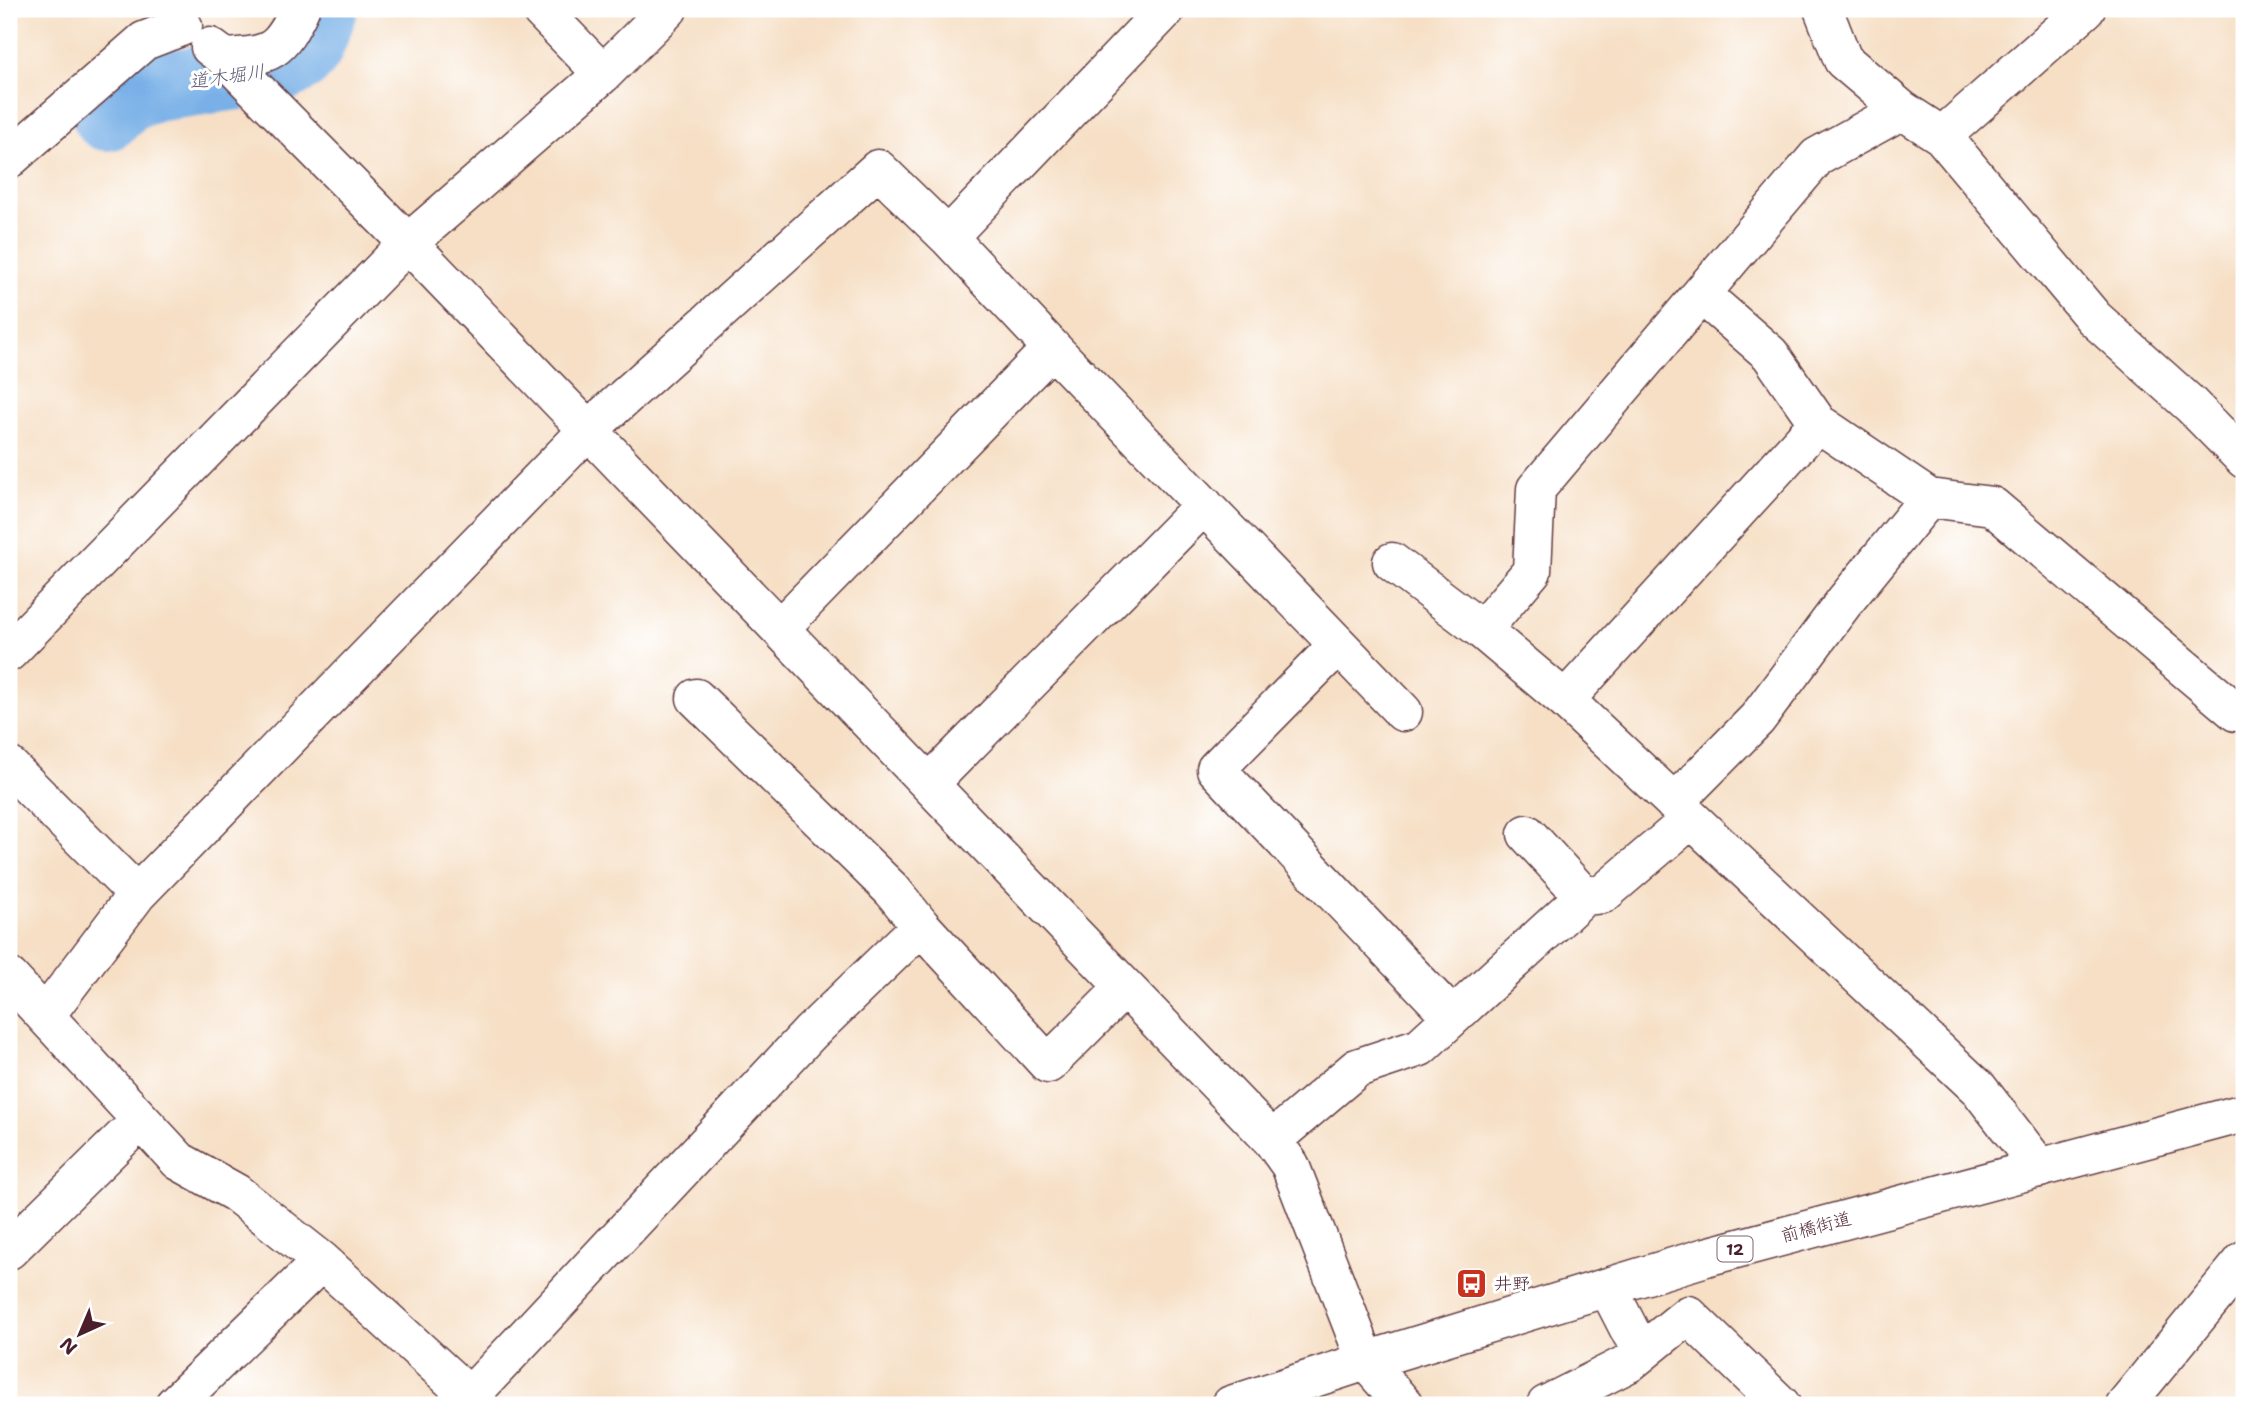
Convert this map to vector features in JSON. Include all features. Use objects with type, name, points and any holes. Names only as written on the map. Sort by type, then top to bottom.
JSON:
[{"type":"street","points":[[225,58],[252,56],[279,46],[300,9]]},
{"type":"street","points":[[540,9],[603,74]]},
{"type":"street","points":[[9,652],[408,243],[603,74],[668,9]]},
{"type":"street","points":[[948,237],[1166,9]]},
{"type":"street","points":[[1823,9],[1843,60],[1902,110],[1942,136],[2094,318],[2191,405],[2244,459]]},
{"type":"street","points":[[1942,136],[2086,9]]},
{"type":"street","points":[[9,159],[171,18],[225,58],[408,243],[1272,1140],[1290,1165],[1366,1361],[1404,1405]]},
{"type":"street","points":[[1482,630],[1532,570],[1536,489],[1817,157],[1902,110]]},
{"type":"street","points":[[45,1016],[137,894],[587,431],[878,169],[948,237],[1403,712]]},
{"type":"street","points":[[1701,294],[1770,354],[1818,423],[1929,498],[1992,506],[2236,712],[2244,706]]},
{"type":"street","points":[[780,628],[1052,348]]},
{"type":"street","points":[[1565,699],[1818,423]]},
{"type":"street","points":[[1272,1140],[1357,1068],[1420,1047],[1584,896],[1604,894],[1683,811],[1757,719],[1844,601],[1929,498]]},
{"type":"street","points":[[929,784],[1203,505]]},
{"type":"street","points":[[1392,562],[1482,630],[1565,699],[1979,1089],[2040,1168]]},
{"type":"street","points":[[1338,645],[1216,769],[1452,1017]]},
{"type":"street","points":[[696,698],[892,890],[921,926],[1048,1064],[1124,988]]},
{"type":"street","points":[[9,766],[137,894]]},
{"type":"street","points":[[1527,834],[1584,896]]},
{"type":"street","points":[[9,977],[179,1161],[236,1193],[322,1261],[475,1400],[810,1033],[921,926]]},
{"type":"street","name":"前橋街道","points":[[1231,1405],[1706,1257],[2244,1113]]},
{"type":"street","points":[[9,1250],[141,1120]]},
{"type":"street","points":[[2125,1405],[2244,1260]]},
{"type":"street","points":[[174,1405],[322,1261]]},
{"type":"street","points":[[1608,1288],[1631,1334],[1646,1349]]},
{"type":"street","points":[[1546,1405],[1629,1363],[1688,1315],[1781,1405]]},
{"type":"waterway","name":"道木堀川","points":[[107,116],[127,97],[154,87],[279,69],[300,57],[308,48],[323,9]]},
{"type":"place","name":"井野","points":[[1471,1284]]}]
